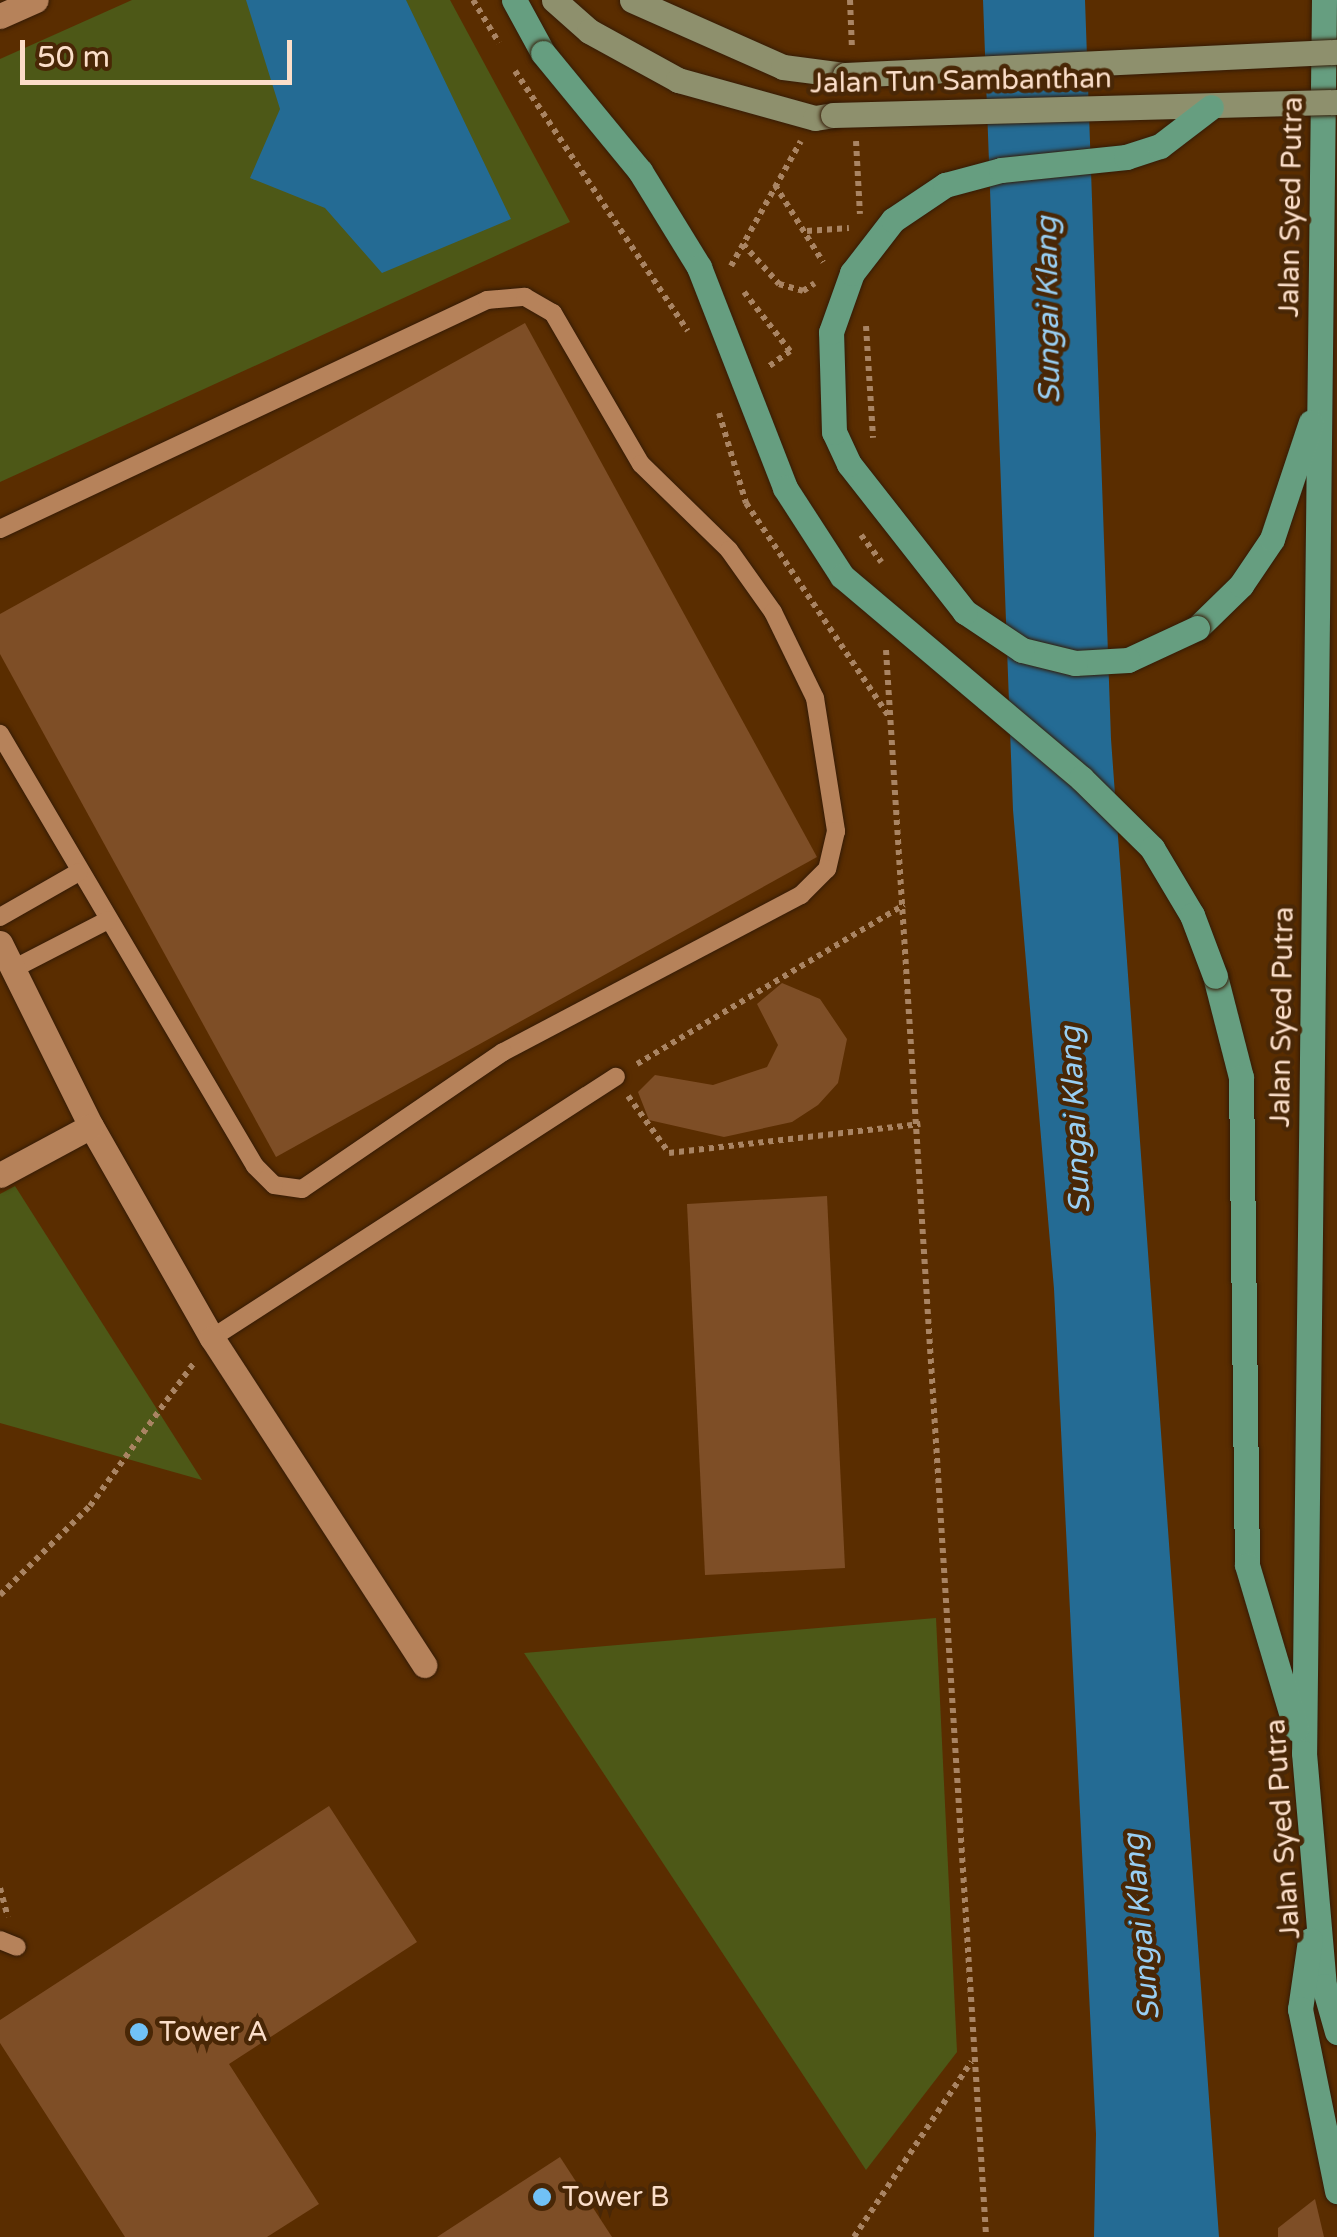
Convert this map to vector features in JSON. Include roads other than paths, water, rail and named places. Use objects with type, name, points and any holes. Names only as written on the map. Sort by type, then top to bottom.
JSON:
[{"type":"main road","points":[[514,0],[543,53],[640,171],[699,267],[785,488],[842,576],[1081,778],[1152,848],[1192,915],[1215,976],[1241,1077],[1247,1565],[1304,1753]]},
{"type":"main road","name":"Jalan Tun Sambanthan","points":[[554,0],[589,31],[678,80],[834,121],[1337,102]]},
{"type":"main road","name":"Jalan Tun Sambanthan","points":[[632,0],[783,68],[1337,52]]},
{"type":"main road","name":"Jalan Syed Putra","points":[[1324,0],[1304,1753],[1316,1893],[1337,2032]]},
{"type":"main road","points":[[1211,108],[1160,146],[1094,162],[1001,170],[945,186],[893,220],[852,273],[831,332],[834,432],[849,464],[965,612],[1022,650],[1074,663],[1128,660],[1197,628],[1241,585],[1272,538],[1318,402]]},
{"type":"main road","points":[[1316,1893],[1300,2009],[1337,2190]]},
{"type":"street","points":[[0,16],[36,0]]},
{"type":"street","points":[[0,943],[91,1126],[212,1338],[424,1665]]},
{"type":"street","points":[[0,1175],[91,1126]]},
{"type":"lane","points":[[0,529],[487,300],[525,297],[553,313],[640,464],[730,550],[773,612],[814,698],[836,831],[827,870],[800,895],[503,1052],[302,1189],[274,1185],[255,1166],[0,734]]},
{"type":"lane","points":[[0,916],[79,872]]},
{"type":"lane","points":[[13,969],[108,920]]},
{"type":"lane","points":[[212,1338],[616,1077]]},
{"type":"water","points":[[246,0],[406,0],[511,219],[382,273],[325,208],[250,178],[280,109]]},
{"type":"water","name":"Sungai Klang","points":[[983,0],[1085,0],[1111,739],[1219,2237],[1094,2237],[1096,2134],[1054,1289],[1013,810]]},
{"type":"place","name":"Tower A","points":[[139,2032]]},
{"type":"place","name":"Tower B","points":[[542,2197]]}]
